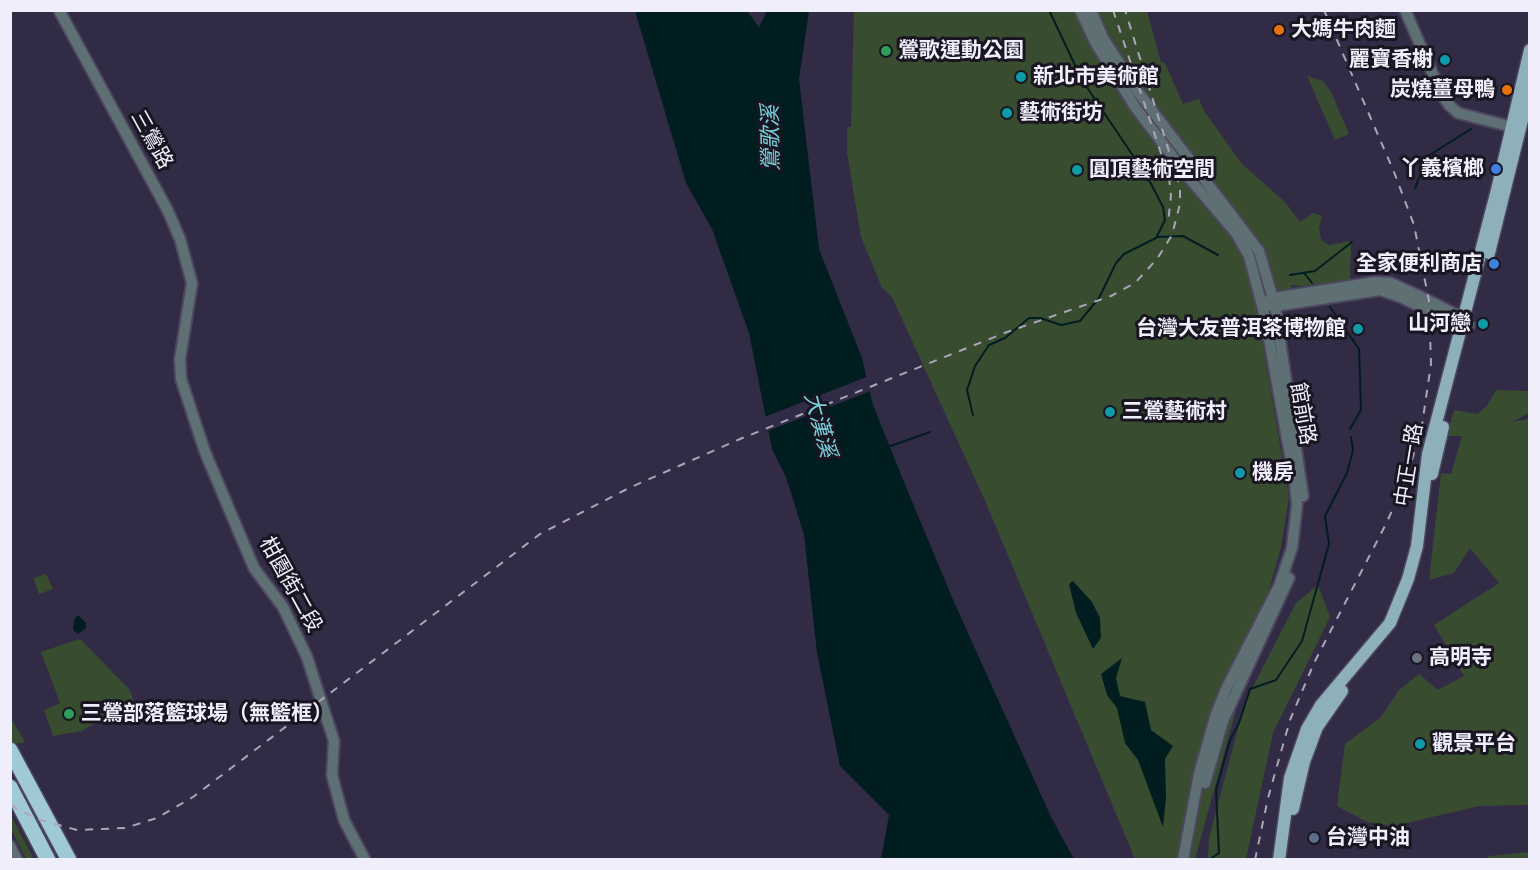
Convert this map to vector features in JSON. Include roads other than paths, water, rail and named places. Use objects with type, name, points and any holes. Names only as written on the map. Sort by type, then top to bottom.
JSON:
[{"type":"highway","points":[[10,750],[69,860]]},
{"type":"highway","points":[[10,787],[48,860]]},
{"type":"main road","name":"中正一路","points":[[1516,128],[1530,50]]},
{"type":"main road","name":"中正一路","points":[[1279,860],[1290,778],[1307,729],[1321,705],[1373,647],[1398,608],[1417,546],[1428,454],[1516,128],[1530,88]]},
{"type":"main road","name":"中正一路","points":[[1287,860],[1295,796],[1317,727],[1348,682],[1387,638],[1404,610],[1411,590],[1426,541],[1433,470],[1464,323]]},
{"type":"street","name":"三鶯路","points":[[59,10],[168,211],[190,271],[190,294]]},
{"type":"street","name":"館前路","points":[[1080,10],[1095,42],[1135,106],[1189,178],[1236,233],[1249,256],[1262,304],[1295,483],[1297,505],[1292,548],[1279,586],[1226,689],[1215,717],[1199,774],[1183,860]]},
{"type":"street","name":"館前路","points":[[1091,10],[1103,38],[1138,92],[1259,251],[1274,302],[1303,482],[1304,507],[1299,549],[1285,590],[1223,721],[1206,776],[1190,860]]},
{"type":"street","points":[[1406,10],[1442,95],[1449,105],[1458,113],[1516,128]]},
{"type":"street","points":[[1262,304],[1376,282],[1391,283],[1415,294],[1464,323]]},
{"type":"street","points":[[1274,302],[1380,290],[1464,323]]},
{"type":"street","name":"柑園街二段","points":[[190,294],[180,359],[181,379],[186,397],[205,452],[254,568],[283,607],[307,657],[334,741],[332,775],[344,820],[365,860]]},
{"type":"street","points":[[10,846],[17,860]]},
{"type":"water","points":[[635,11],[747,11],[759,27],[767,11],[809,11],[799,79],[819,249],[862,358],[873,405],[954,602],[1051,817],[1074,859],[881,859],[889,815],[840,766],[817,653],[804,535],[786,477],[772,449],[749,333],[712,229],[686,183]]},
{"type":"water","points":[[1073,581],[1092,602],[1100,618],[1101,638],[1093,649],[1076,613],[1069,584]]},
{"type":"water","points":[[78,615],[86,623],[86,628],[78,634],[73,630],[74,620]]},
{"type":"water","points":[[1122,658],[1116,678],[1120,696],[1145,702],[1151,730],[1173,746],[1165,759],[1166,798],[1163,827],[1138,760],[1125,743],[1117,708],[1107,695],[1101,674]]},
{"type":"waterway","points":[[973,415],[967,390],[975,366],[989,345],[1005,338],[1029,318],[1040,318],[1061,325],[1080,321],[1099,298],[1116,263],[1124,254],[1156,238],[1165,220],[1163,207],[1148,178],[1082,80],[1049,10]]},
{"type":"waterway","points":[[1415,188],[1428,156],[1471,129]]},
{"type":"waterway","points":[[1157,237],[1183,236],[1218,255]]},
{"type":"waterway","points":[[1290,275],[1315,271],[1352,242]]},
{"type":"waterway","points":[[1305,274],[1312,283]]},
{"type":"waterway","points":[[1330,307],[1359,349],[1361,410],[1350,429]]},
{"type":"waterway","points":[[888,447],[930,432]]},
{"type":"waterway","points":[[1209,860],[1219,853],[1216,790],[1230,740],[1239,723],[1250,689],[1276,680],[1302,641],[1329,544],[1325,516],[1347,473],[1353,450],[1351,437]]},
{"type":"railway","points":[[1113,10],[1169,177],[1171,196],[1168,223]]},
{"type":"railway","points":[[10,805],[37,819],[77,830],[125,828],[157,818],[193,797],[540,534],[629,488],[740,439],[1007,332],[1111,296],[1135,283],[1157,259],[1172,235],[1180,204],[1180,187],[1125,10]]},
{"type":"railway","points":[[1255,860],[1268,798],[1290,720],[1314,663],[1387,522],[1408,474],[1422,425],[1431,364],[1429,301],[1414,225],[1394,172],[1324,10]]},
{"type":"place","name":"大媽牛肉麵","points":[[1279,30]]},
{"type":"place","name":"鶯歌運動公園","points":[[886,51]]},
{"type":"place","name":"麗寶香榭","points":[[1445,60]]},
{"type":"place","name":"新北市美術館","points":[[1021,77]]},
{"type":"place","name":"炭燒薑母鴨","points":[[1507,90]]},
{"type":"place","name":"藝術街坊","points":[[1007,113]]},
{"type":"place","name":"丫義檳榔","points":[[1496,169]]},
{"type":"place","name":"圓頂藝術空間","points":[[1077,170]]},
{"type":"place","name":"全家便利商店","points":[[1494,264]]},
{"type":"place","name":"山河戀","points":[[1483,324]]},
{"type":"place","name":"台灣大友普洱茶博物館","points":[[1358,329]]},
{"type":"place","name":"三鶯藝術村","points":[[1110,412]]},
{"type":"place","name":"機房","points":[[1240,473]]},
{"type":"place","name":"高明寺","points":[[1417,658]]},
{"type":"place","name":"三鶯部落籃球場（無籃框）","points":[[69,714]]},
{"type":"place","name":"觀景平台","points":[[1420,744]]},
{"type":"place","name":"台灣中油","points":[[1314,838]]},
{"type":"water label","name":"鶯歌溪","points":[[772,138]]},
{"type":"water label","name":"大漢溪","points":[[819,425]]}]
